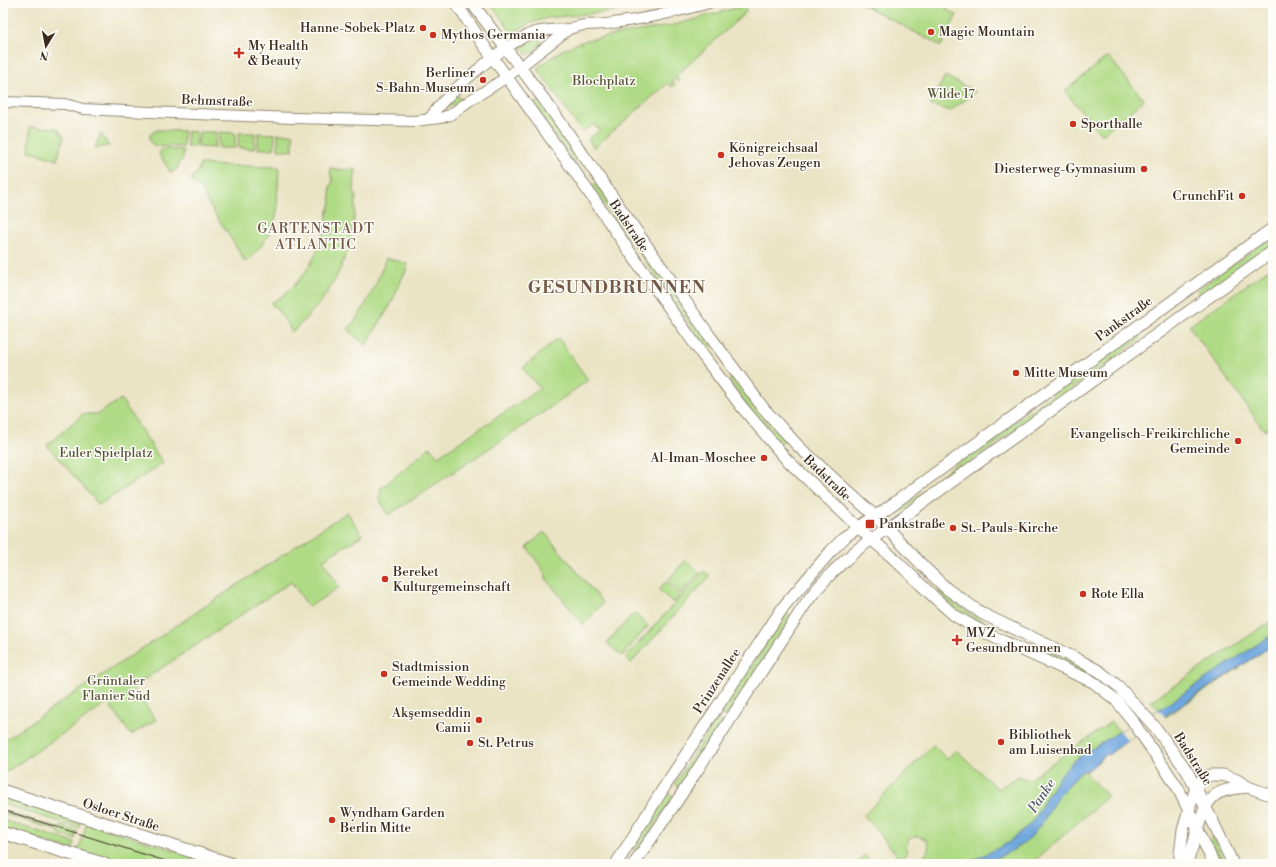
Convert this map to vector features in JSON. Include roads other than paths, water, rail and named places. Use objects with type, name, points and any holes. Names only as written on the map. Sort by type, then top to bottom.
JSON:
[{"type":"main road","name":"Badstraße","points":[[456,3],[493,58],[740,406],[786,458],[859,528],[954,614],[974,627],[998,639],[1093,682],[1107,692],[1116,700],[1132,720],[1175,784],[1188,809]]},
{"type":"main road","name":"Badstraße","points":[[472,3],[590,165],[709,335],[764,408],[799,447],[875,516],[926,570],[947,589],[983,614],[1093,667],[1118,686],[1143,712],[1187,771],[1233,864]]},
{"type":"main road","points":[[577,175],[590,165]]},
{"type":"main road","name":"Pankstraße","points":[[859,528],[1273,228]]},
{"type":"main road","points":[[634,864],[815,591],[842,562],[871,539],[1273,251]]},
{"type":"main road","name":"Prinzenallee","points":[[616,864],[665,786],[784,606],[831,551],[846,536],[859,528]]},
{"type":"main road","points":[[1180,864],[1183,830],[1188,809],[1196,787],[1203,778],[1211,775],[1223,775],[1237,780],[1248,787],[1273,796]]},
{"type":"main road","points":[[1186,864],[1206,807],[1213,797],[1220,793],[1234,789],[1248,787]]},
{"type":"main road","name":"Osloer Straße","points":[[3,791],[231,864]]},
{"type":"main road","points":[[1188,809],[1214,864]]},
{"type":"main road","points":[[3,833],[104,864]]},
{"type":"street","points":[[430,118],[434,111],[450,95],[493,58],[515,42],[532,33],[548,29],[569,29],[586,25],[613,23],[656,16],[709,3]]},
{"type":"street","name":"Behmstraße","points":[[3,102],[65,104],[83,109],[293,118],[415,121],[440,118],[450,115],[507,77],[569,29]]},
{"type":"water","points":[[1273,634],[1273,645],[1128,740],[1108,755],[1106,754],[1091,768],[1081,772],[1057,797],[1044,820],[1025,843],[984,864],[966,864],[1008,843],[1029,825],[1036,817],[1059,777],[1073,761],[1120,731],[1160,709]]},
{"type":"tram line","points":[[3,810],[175,864]]},
{"type":"place","name":"Hanne-Sobek-Platz","points":[[423,28]]},
{"type":"place","name":"Magic Mountain","points":[[931,32]]},
{"type":"place","name":"Mythos Germania","points":[[433,35]]},
{"type":"place","name":"My Health & Beauty","points":[[239,53]]},
{"type":"place","name":"Berliner S-Bahn-Museum","points":[[483,80]]},
{"type":"place","name":"Sporthalle","points":[[1073,124]]},
{"type":"place","name":"Königreichsaal Jehovas Zeugen","points":[[721,155]]},
{"type":"place","name":"Diesterweg-Gymnasium","points":[[1144,169]]},
{"type":"place","name":"CrunchFit","points":[[1242,196]]},
{"type":"place","name":"Mitte Museum","points":[[1016,373]]},
{"type":"place","name":"Evangelisch-Freikirchliche Gemeinde","points":[[1238,441]]},
{"type":"place","name":"Al-Iman-Moschee","points":[[764,458]]},
{"type":"place","name":"Pankstraße","points":[[870,524]]},
{"type":"place","name":"St.-Pauls-Kirche","points":[[953,528]]},
{"type":"place","name":"Bereket Kulturgemeinschaft","points":[[385,579]]},
{"type":"place","name":"Rote Ella","points":[[1083,594]]},
{"type":"place","name":"MVZ Gesundbrunnen","points":[[957,640]]},
{"type":"place","name":"Stadtmission Gemeinde Wedding","points":[[384,674]]},
{"type":"place","name":"Akşemseddin Camii","points":[[479,720]]},
{"type":"place","name":"Bibliothek am Luisenbad","points":[[1001,742]]},
{"type":"place","name":"St. Petrus","points":[[470,743]]},
{"type":"place","name":"Wyndham Garden Berlin Mitte","points":[[332,820]]},
{"type":"district","name":"GARTENSTADT ATLANTIC","points":[[316,238]]},
{"type":"district","name":"GESUNDBRUNNEN","points":[[617,288]]},
{"type":"park label","name":"Blochplatz","points":[[604,81]]},
{"type":"park label","name":"Wilde 17","points":[[951,94]]},
{"type":"park label","name":"Euler Spielplatz","points":[[106,453]]},
{"type":"park label","name":"Grüntaler Flanier Süd","points":[[116,688]]},
{"type":"water label","name":"Panke","points":[[1042,796]]}]
